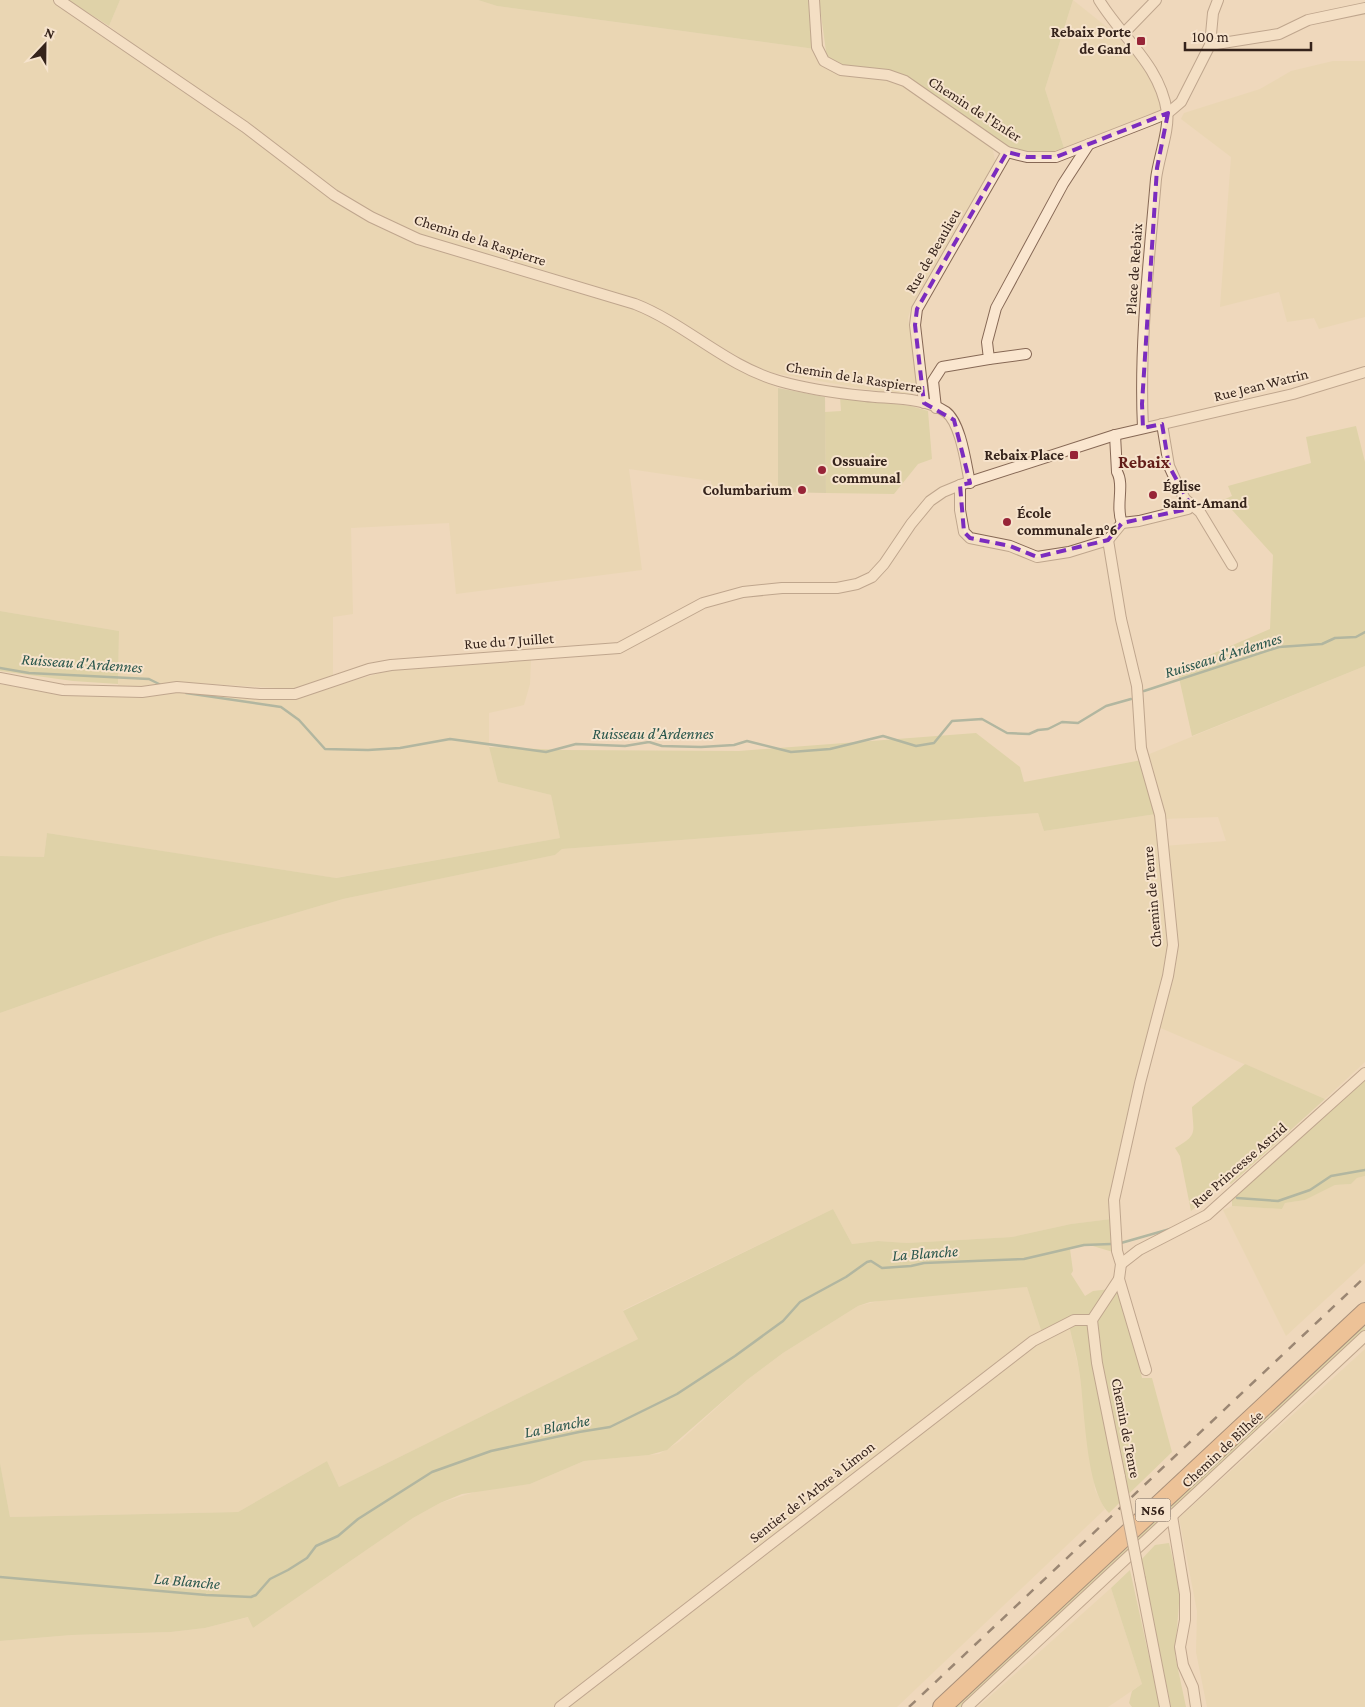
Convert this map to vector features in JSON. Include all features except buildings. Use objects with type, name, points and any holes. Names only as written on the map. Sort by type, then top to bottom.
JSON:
[{"type":"highway","name":"N56","points":[[942,1707],[1365,1312]]},
{"type":"street","name":"Chemin de la Raspierre","points":[[59,0],[245,127],[334,195],[371,217],[418,239],[636,304],[654,312],[732,361],[779,381],[836,393],[924,403],[946,412],[954,420],[965,484],[960,510],[964,532],[970,538],[1010,546],[1037,557],[1069,552],[1108,540]]},
{"type":"street","name":"Chemin de l'Enfer","points":[[814,0],[817,46],[824,61],[841,70],[888,75],[905,81],[1008,152],[1041,159],[1056,157],[1168,112]]},
{"type":"street","points":[[1099,0],[1152,68],[1168,112],[1180,102],[1210,45],[1213,13],[1218,0]]},
{"type":"street","points":[[1125,32],[1156,0]]},
{"type":"street","points":[[1210,45],[1279,34],[1308,20],[1365,8]]},
{"type":"street","name":"Place de Rebaix","points":[[1143,428],[1142,379],[1150,254],[1157,168],[1168,112]]},
{"type":"street","points":[[989,359],[987,342],[996,308],[1063,184],[1089,144]]},
{"type":"street","name":"Rue de Beaulieu","points":[[924,403],[915,325],[917,309],[1008,152]]},
{"type":"street","points":[[936,408],[932,381],[942,367],[1026,354]]},
{"type":"street","name":"Rue Jean Watrin","points":[[1162,424],[1294,394],[1365,372]]},
{"type":"street","points":[[965,484],[1114,435],[1162,424],[1169,466],[1185,499],[1200,512],[1232,565]]},
{"type":"street","points":[[1114,435],[1117,472],[1120,476],[1118,508],[1122,523]]},
{"type":"street","name":"Rue du 7 Juillet","points":[[0,678],[63,690],[142,692],[177,687],[260,694],[295,694],[369,669],[391,665],[619,648],[703,603],[743,592],[782,588],[837,588],[857,584],[872,577],[884,564],[919,512],[943,492],[965,484]]},
{"type":"street","points":[[1108,540],[1122,523],[1178,513],[1188,510],[1190,504]]},
{"type":"street","name":"Chemin de Tenre","points":[[1108,540],[1121,619],[1138,693],[1141,748],[1160,815],[1173,950],[1140,1083],[1114,1200],[1117,1251],[1121,1264],[1119,1279],[1146,1370]]},
{"type":"street","name":"Rue Princesse Astrid","points":[[1121,1264],[1139,1250],[1208,1215],[1365,1073]]},
{"type":"street","name":"Chemin de Tenre","points":[[1119,1279],[1092,1320],[1097,1363],[1165,1707]]},
{"type":"street","name":"Sentier de l'Arbre à Limon","points":[[560,1707],[1033,1340],[1074,1320],[1092,1320]]},
{"type":"street","name":"Chemin de Bilhée","points":[[967,1707],[1365,1336]]},
{"type":"street","points":[[1172,1516],[1185,1594],[1185,1620],[1180,1647],[1183,1665],[1193,1687],[1196,1707]]},
{"type":"highlighted area","points":[[1168,113],[1157,168],[1142,404],[1143,428],[1162,424],[1169,466],[1190,504],[1188,509],[1122,523],[1108,540],[1037,557],[1010,546],[970,538],[964,532],[960,485],[970,483],[954,420],[924,403],[915,325],[917,309],[1007,152],[1027,157],[1056,157]]},
{"type":"shaded area","points":[[0,0],[57,0],[134,50],[361,217],[632,306],[698,343],[733,366],[778,388],[778,492],[712,493],[711,481],[629,469],[642,570],[456,594],[449,523],[351,528],[353,614],[333,617],[333,677],[293,689],[197,683],[118,692],[119,631],[0,611]]},
{"type":"shaded area","points":[[68,0],[120,0],[109,26]]},
{"type":"shaded area","points":[[120,0],[478,0],[497,6],[815,49],[823,62],[889,79],[923,96],[992,146],[996,165],[911,308],[908,318],[919,385],[910,397],[762,371],[658,310],[420,236],[335,194],[109,26]]},
{"type":"shaded area","points":[[478,0],[812,0],[815,49],[497,6]]},
{"type":"shaded area","points":[[819,0],[1073,0],[1045,89],[1064,148],[1040,155],[1018,153],[938,97],[907,78],[842,68],[827,59]]},
{"type":"shaded area","points":[[1073,0],[1113,32],[1146,68],[1162,108],[1144,120],[1064,148],[1045,89]]},
{"type":"shaded area","points":[[1333,61],[1365,61],[1365,317],[1319,329],[1314,318],[1287,322],[1279,292],[1220,307],[1231,157],[1181,119],[1184,113],[1260,89],[1291,71]]},
{"type":"shaded area","points":[[778,388],[825,397],[826,493],[778,492]]},
{"type":"shaded area","points":[[840,397],[911,406],[928,411],[932,459],[918,464],[894,494],[826,493],[825,412],[841,411]]},
{"type":"shaded area","points":[[1356,426],[1365,462],[1365,666],[1192,736],[1177,669],[1270,629],[1273,555],[1223,500],[1232,496],[1228,486],[1311,463],[1306,437]]},
{"type":"shaded area","points":[[0,611],[119,631],[118,684],[73,681],[0,671]]},
{"type":"shaded area","points":[[531,660],[530,684],[524,705],[489,713],[489,747],[498,782],[551,795],[560,838],[335,878],[47,833],[44,857],[0,856],[0,684],[54,693],[118,697],[195,691],[292,698],[391,670]]},
{"type":"shaded area","points":[[1365,666],[1365,1062],[1325,1099],[1156,1026],[1177,953],[1177,937],[1164,846],[1226,841],[1218,817],[1163,819],[1147,755]]},
{"type":"shaded area","points":[[976,733],[1020,767],[1024,782],[1142,760],[1156,814],[1044,831],[1038,813],[562,849],[555,855],[343,899],[217,936],[0,1013],[0,856],[44,857],[47,833],[336,878],[560,838],[551,795],[498,782],[489,747],[564,750],[739,751]]},
{"type":"shaded area","points":[[1038,813],[1044,831],[1156,814],[1170,950],[1111,1219],[1071,1224],[1012,1237],[907,1243],[878,1241],[852,1244],[833,1209],[623,1310],[638,1339],[339,1487],[327,1461],[238,1512],[10,1517],[0,1463],[0,1013],[217,936],[343,899],[555,855],[562,849]]},
{"type":"shaded area","points":[[1245,1064],[1325,1099],[1231,1184],[1229,1183],[1208,1193],[1204,1200],[1191,1211],[1180,1156],[1175,1148],[1188,1140],[1193,1132],[1192,1107]]},
{"type":"shaded area","points":[[1365,1078],[1365,1176],[1357,1178],[1351,1184],[1335,1185],[1305,1200],[1285,1203],[1282,1209],[1232,1206],[1232,1200],[1238,1193]]},
{"type":"shaded area","points":[[1365,1176],[1365,1263],[1286,1336],[1223,1210],[1232,1206],[1282,1209],[1285,1203],[1305,1200],[1335,1185],[1351,1184],[1357,1178]]},
{"type":"shaded area","points":[[833,1209],[852,1244],[878,1241],[907,1243],[1012,1237],[1071,1224],[1111,1219],[1113,1252],[1086,1244],[1070,1249],[1073,1271],[1071,1274],[1085,1296],[1093,1291],[1119,1288],[1142,1378],[1152,1378],[1172,1452],[1109,1513],[1101,1501],[1095,1485],[1087,1446],[1079,1370],[1069,1325],[1042,1333],[1027,1287],[870,1302],[858,1306],[783,1353],[747,1380],[667,1450],[649,1455],[584,1461],[530,1484],[462,1494],[440,1503],[413,1518],[253,1628],[248,1617],[205,1628],[171,1632],[72,1635],[0,1641],[0,1463],[10,1517],[238,1512],[327,1461],[339,1487],[638,1339],[623,1311]]},
{"type":"shaded area","points":[[1027,1287],[1042,1333],[558,1707],[0,1707],[0,1641],[72,1635],[171,1632],[205,1628],[249,1617],[253,1628],[413,1518],[440,1503],[481,1490],[530,1484],[584,1461],[659,1454],[679,1442],[747,1380],[783,1353],[858,1306],[887,1299]]},
{"type":"shaded area","points":[[1365,1323],[1365,1332],[962,1707],[953,1707]]},
{"type":"shaded area","points":[[1069,1325],[1079,1370],[1095,1490],[1105,1509],[897,1707],[564,1707],[1035,1342]]},
{"type":"shaded area","points":[[1365,1349],[1365,1707],[1207,1707],[1196,1652],[1197,1611],[1179,1518]]},
{"type":"shaded area","points":[[1169,1543],[1180,1590],[1175,1655],[1186,1707],[1171,1707],[1141,1560],[1155,1545]]},
{"type":"shaded area","points":[[1130,1570],[1160,1707],[1132,1707],[1129,1703],[1132,1691],[1142,1684],[1111,1588]]},
{"type":"shaded area","points":[[1111,1588],[1142,1684],[1108,1707],[978,1707]]},
{"type":"waterway","name":"Ruisseau d'Ardennes","points":[[1144,691],[1279,647],[1322,644],[1335,638],[1356,637],[1365,632]]},
{"type":"waterway","name":"Ruisseau d'Ardennes","points":[[0,668],[29,673],[149,679],[161,685]]},
{"type":"waterway","name":"Ruisseau d'Ardennes","points":[[186,693],[281,707],[299,720],[325,749],[368,750],[400,748],[450,739],[546,752],[576,744],[625,746],[649,742],[662,746],[701,747],[734,745],[747,741],[791,752],[830,749],[883,736],[916,746],[934,743],[952,721],[982,719],[1007,733],[1029,734],[1038,730],[1048,729],[1062,722],[1078,723],[1106,706],[1131,699]]},
{"type":"waterway","name":"La Blanche","points":[[1237,1198],[1278,1201],[1310,1190],[1331,1176],[1365,1170]]},
{"type":"waterway","points":[[1121,1243],[1170,1229]]},
{"type":"waterway","name":"La Blanche","points":[[0,1577],[206,1595],[251,1597],[256,1595],[270,1579],[307,1558],[316,1546],[338,1536],[358,1519],[432,1472],[491,1451],[610,1427],[677,1394],[735,1356],[783,1321],[800,1302],[846,1277],[867,1262],[871,1261],[882,1268],[924,1263],[1024,1259],[1084,1245],[1111,1244]]},
{"type":"railway","points":[[909,1707],[1365,1277]]},
{"type":"place","name":"Rebaix Porte de Gand","points":[[1141,41]]},
{"type":"place","name":"Rebaix Place","points":[[1074,455]]},
{"type":"place","name":"Ossuaire communal","points":[[822,470]]},
{"type":"place","name":"Columbarium","points":[[802,490]]},
{"type":"place","name":"Église Saint-Amand","points":[[1153,495]]},
{"type":"place","name":"École communale n°6","points":[[1007,522]]},
{"type":"district","name":"Rebaix","points":[[1144,462]]}]
